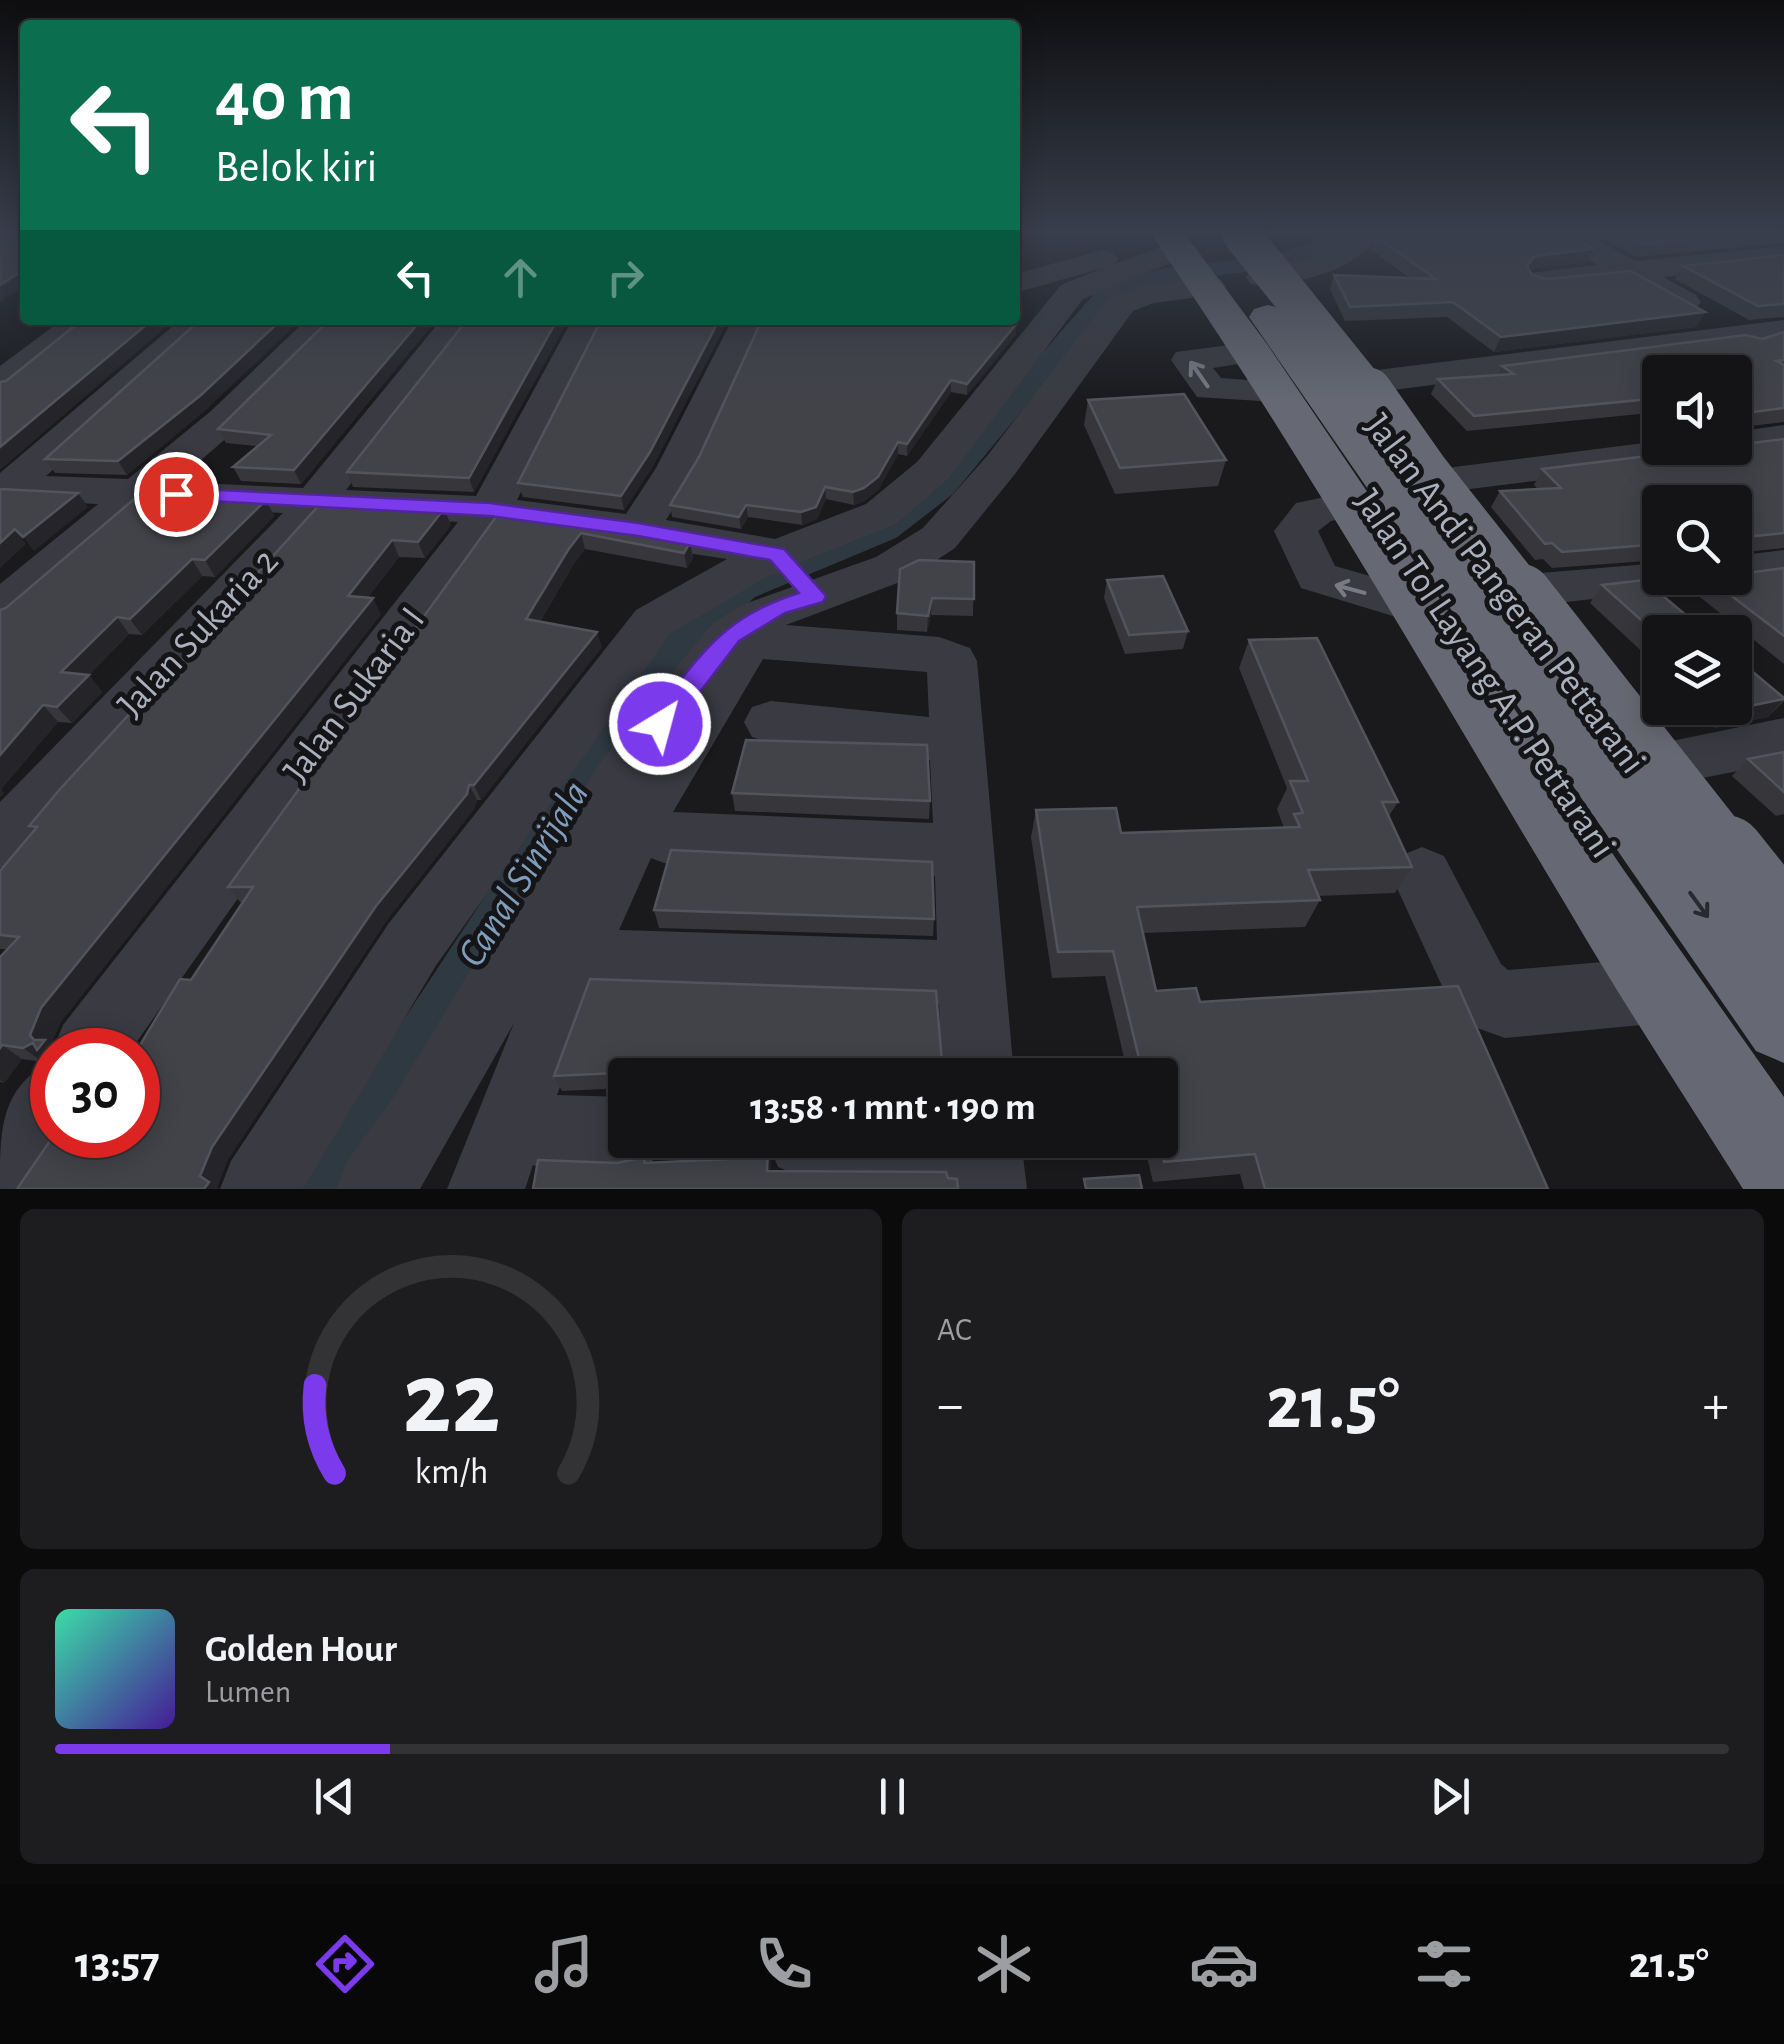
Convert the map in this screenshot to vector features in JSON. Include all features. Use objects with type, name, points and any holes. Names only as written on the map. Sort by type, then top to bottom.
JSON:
[{"type":"highway","name":"Jalan Andi Pangeran Pettarani","points":[[1243,289],[1264,372],[1784,1173]]},
{"type":"highway","name":"Jalan Tol Layang A.P. Pettarani","points":[[1255,289],[1408,556],[1784,1114]]},
{"type":"highway","name":"Jalan Tol Layang A.P. Pettarani","points":[[1260,289],[1784,1023]]},
{"type":"highway","points":[[1270,289],[1359,378],[1425,473],[1784,929]]},
{"type":"highway","name":"Jalan Andi Pangeran Pettarani","points":[[1273,289],[1357,368],[1454,480],[1540,589],[1633,762],[1784,952]]},
{"type":"highway","name":"Jalan Andi Pangeran Pettarani","points":[[1357,368],[1580,662],[1677,760],[1784,890]]},
{"type":"street","points":[[1020,298],[1082,289]]},
{"type":"street","points":[[258,1189],[412,945],[640,636],[664,612],[795,575],[892,568],[939,538],[1002,465],[1121,304],[1157,289]]},
{"type":"street","points":[[1663,289],[1784,359]]},
{"type":"street","points":[[375,1189],[417,1127],[578,845],[638,753],[731,635],[777,608],[795,575],[920,484],[1022,362],[1072,292]]},
{"type":"street","points":[[0,384],[77,325]]},
{"type":"street","points":[[2,486],[194,325]]},
{"type":"street","points":[[0,610],[235,410],[320,325]]},
{"type":"street","name":"Jalan Sukaria 2","points":[[0,842],[316,501],[455,325]]},
{"type":"street","name":"Jalan Sukaria I","points":[[104,1028],[490,510],[586,325]]},
{"type":"street","points":[[638,530],[677,468],[746,325]]},
{"type":"street","points":[[1357,368],[1784,330]]},
{"type":"street","points":[[1752,442],[1784,437]]},
{"type":"street","points":[[1454,480],[1642,456]]},
{"type":"street","points":[[2,486],[490,510],[638,530],[795,575]]},
{"type":"street","points":[[1752,569],[1784,565]]},
{"type":"street","points":[[1540,589],[1642,580]]},
{"type":"street","points":[[486,1189],[575,960],[629,840],[674,755],[742,648],[751,642],[946,656],[952,661],[976,1058]]},
{"type":"street","points":[[771,722],[954,741]]},
{"type":"street","points":[[1677,760],[1784,740]]},
{"type":"street","points":[[664,837],[962,851]]},
{"type":"street","points":[[1422,875],[1472,977],[1492,1001],[1574,1000],[1662,990]]},
{"type":"street","points":[[575,960],[969,974]]},
{"type":"street","points":[[0,1169],[30,1128]]},
{"type":"street","points":[[545,1132],[608,1134]]},
{"type":"building","points":[[1341,289],[1664,289],[1705,312],[1501,337],[1453,302],[1350,307]]},
{"type":"building","points":[[1727,289],[1784,289],[1784,304],[1758,306]]},
{"type":"building","points":[[76,325],[146,325],[0,447],[0,382]]},
{"type":"building","points":[[194,325],[276,325],[201,395],[118,461],[45,459]]},
{"type":"building","points":[[324,325],[417,325],[294,470],[233,467],[271,435],[218,429]]},
{"type":"building","points":[[463,325],[554,325],[469,478],[347,472]]},
{"type":"building","points":[[598,325],[716,325],[650,452],[621,496],[518,483]]},
{"type":"building","points":[[1015,325],[967,384],[951,380],[907,444],[898,442],[878,477],[864,488],[853,492],[825,487],[816,507],[801,512],[746,505],[739,517],[670,505],[699,457],[759,326]]},
{"type":"building","points":[[1784,332],[1784,360],[1777,361],[1784,365],[1784,408],[1752,412],[1752,355],[1642,355],[1642,400],[1474,416],[1438,379],[1514,374],[1502,366],[1746,335],[1762,339]]},
{"type":"building","points":[[1184,394],[1226,460],[1120,468],[1088,400]]},
{"type":"building","points":[[1784,439],[1784,533],[1752,536],[1752,485],[1642,485],[1642,545],[1562,552],[1552,543],[1545,544],[1500,491],[1561,488],[1542,469],[1642,457],[1642,465],[1752,465],[1752,443]]},
{"type":"building","points":[[0,489],[78,493],[23,537],[15,529],[0,543]]},
{"type":"building","points":[[140,494],[266,500],[205,560],[192,559],[130,619],[117,617],[61,672],[89,675],[57,707],[43,705],[0,755],[0,610]]},
{"type":"building","points":[[321,503],[444,509],[418,542],[392,540],[348,596],[373,598],[41,1008],[30,1028],[30,1044],[0,1048],[0,957],[19,937],[0,935],[0,871],[37,827],[29,826],[61,788],[136,707],[145,709],[205,631]]},
{"type":"building","points":[[498,514],[690,542],[684,553],[581,533],[568,550],[526,619],[597,632],[474,785],[469,785],[467,794],[376,906],[212,1147],[200,1176],[209,1182],[204,1189],[17,1189],[38,1158],[160,1158],[160,1028],[150,1028],[180,979],[191,980],[253,887],[228,887]]},
{"type":"building","points":[[919,560],[974,562],[974,599],[932,598],[928,616],[897,613],[900,569]]},
{"type":"building","points":[[1784,568],[1784,636],[1730,595],[1752,595],[1752,572]]},
{"type":"building","points":[[1163,576],[1188,631],[1129,635],[1107,580]]},
{"type":"building","points":[[1642,580],[1642,595],[1662,595],[1686,615],[1642,615],[1642,621],[1602,585]]},
{"type":"building","points":[[1317,638],[1398,802],[1382,802],[1412,867],[1308,870],[1320,900],[1137,907],[1156,991],[1196,988],[1200,1002],[1458,986],[1548,1189],[1265,1189],[1255,1154],[1164,1162],[1163,1158],[1178,1158],[1178,1058],[1139,1058],[1113,951],[1058,952],[1036,810],[1116,808],[1121,833],[1300,827],[1294,814],[1303,813],[1290,781],[1308,781],[1249,640]]},
{"type":"building","points":[[1752,671],[1784,698],[1752,706]]},
{"type":"building","points":[[746,740],[927,745],[930,801],[732,793]]},
{"type":"building","points":[[1784,752],[1784,792],[1748,759]]},
{"type":"building","points":[[671,850],[932,862],[934,919],[654,910]]},
{"type":"building","points":[[590,979],[936,991],[942,1058],[608,1058],[608,1073],[554,1076]]},
{"type":"building","points":[[645,1158],[644,1163],[768,1158],[767,1171],[946,1172],[948,1178],[957,1179],[958,1189],[533,1189],[538,1160],[617,1163]]},
{"type":"building","points":[[1139,1175],[1142,1189],[1086,1189],[1084,1179]]},
{"type":"waterway","name":"Canal Sinrijala","points":[[325,1189],[646,679],[743,589],[884,531],[942,487],[1114,289]]},
{"type":"route","points":[[176,494],[490,510],[777,554],[815,596],[777,608],[731,635],[660,724]]}]
